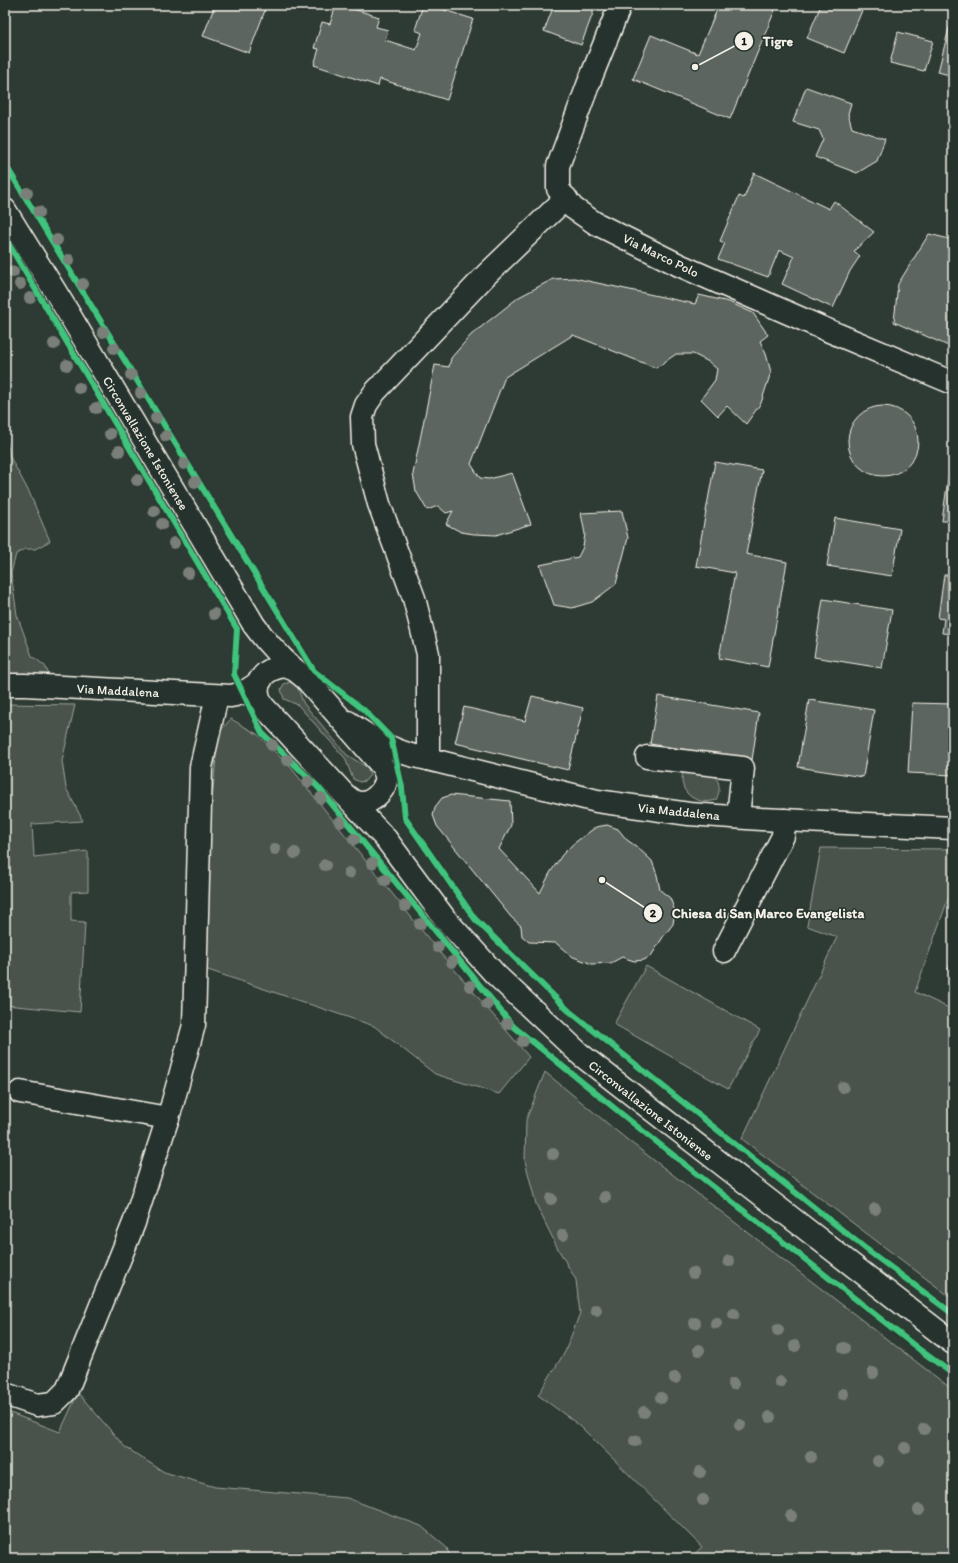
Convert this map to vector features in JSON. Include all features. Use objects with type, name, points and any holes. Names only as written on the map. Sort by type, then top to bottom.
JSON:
[{"type":"street","name":"Via Marco Polo","points":[[620,5],[558,166],[558,189],[573,208],[595,223],[679,265],[953,383]]},
{"type":"street","points":[[344,794],[352,800],[362,803],[371,800],[400,763],[420,758],[428,654],[414,598],[379,504],[366,460],[363,444],[362,417],[366,405],[374,392],[486,275],[566,198]]},
{"type":"street","name":"Circonvallazione Istoniense","points":[[5,210],[68,311],[254,625],[268,645],[279,657],[306,679],[338,715]]},
{"type":"street","points":[[254,625],[261,651],[262,678],[258,690],[258,698],[271,716],[386,839]]},
{"type":"street","name":"Via Maddalena","points":[[224,696],[243,694],[253,688],[266,672],[275,668],[285,666],[295,670]]},
{"type":"street","name":"Via Maddalena","points":[[5,685],[41,685],[224,696],[247,701],[258,706],[271,716]]},
{"type":"street","points":[[5,1394],[37,1405],[54,1403],[66,1390],[134,1223],[168,1118],[194,1025],[201,767],[224,696]]},
{"type":"street","points":[[338,715],[382,766],[386,774],[377,800],[379,823],[386,839]]},
{"type":"street","name":"Via Maddalena","points":[[338,715],[382,744],[420,758],[597,801],[689,814],[953,828]]},
{"type":"street","points":[[647,757],[744,768],[738,817]]},
{"type":"street","points":[[724,951],[783,836],[784,820]]},
{"type":"street","name":"Circonvallazione Istoniense","points":[[386,839],[446,920],[495,974],[581,1055],[953,1343]]},
{"type":"street","points":[[20,1092],[168,1118]]},
{"type":"shaded area","points":[[5,441],[7,441],[10,457],[29,492],[50,541],[35,549],[25,549],[16,554],[11,573],[17,615],[32,656],[45,666],[50,677],[5,677]]},
{"type":"shaded area","points":[[290,682],[294,683],[298,688],[304,704],[347,755],[368,768],[370,775],[365,781],[360,782],[353,779],[345,758],[298,705],[284,699],[281,689],[284,684]]},
{"type":"shaded area","points":[[5,704],[75,705],[62,761],[66,788],[83,821],[32,824],[34,857],[88,851],[88,891],[71,892],[71,921],[85,922],[80,1012],[5,1005]]},
{"type":"shaded area","points":[[231,719],[257,734],[292,769],[436,948],[529,1057],[499,1094],[435,1074],[374,1026],[205,969],[207,860],[218,733]]},
{"type":"shaded area","points":[[685,767],[710,769],[719,784],[719,791],[716,800],[699,800],[693,798],[685,791],[682,777]]},
{"type":"shaded area","points":[[821,848],[953,849],[953,885],[915,992],[953,1010],[953,1299],[742,1139],[837,937],[807,926]]},
{"type":"shaded area","points":[[646,966],[760,1030],[728,1089],[614,1024]]},
{"type":"shaded area","points":[[545,1072],[625,1138],[953,1390],[953,1558],[690,1558],[702,1547],[579,1425],[538,1395],[565,1352],[580,1313],[576,1280],[557,1247],[536,1204],[525,1161],[526,1120]]},
{"type":"shaded area","points":[[78,1393],[125,1447],[164,1472],[215,1487],[347,1498],[421,1526],[447,1548],[450,1558],[5,1558],[5,1411],[60,1432]]},
{"type":"building","points":[[215,5],[267,5],[249,53],[203,36]]},
{"type":"building","points":[[336,5],[341,5],[379,17],[376,27],[388,30],[385,40],[416,50],[422,33],[415,30],[423,5],[428,5],[473,19],[447,100],[380,79],[378,86],[314,65],[319,49],[314,48],[322,22],[330,24]]},
{"type":"building","points":[[554,5],[596,5],[581,45],[544,31]]},
{"type":"building","points":[[719,5],[777,5],[730,119],[633,79],[651,35],[698,54]]},
{"type":"building","points":[[821,5],[856,5],[863,8],[844,53],[807,38]]},
{"type":"building","points":[[949,28],[953,29],[953,76],[938,72]]},
{"type":"building","points":[[898,32],[933,41],[924,71],[890,63]]},
{"type":"building","points":[[806,87],[851,103],[848,114],[852,128],[885,139],[877,161],[857,173],[815,157],[823,139],[819,130],[793,122]]},
{"type":"building","points":[[754,173],[829,209],[834,201],[874,232],[854,251],[860,256],[850,271],[833,308],[782,284],[794,257],[779,250],[768,277],[718,259],[725,243],[720,241],[739,196],[744,198]]},
{"type":"building","points":[[929,234],[953,240],[953,274],[951,277],[953,277],[953,348],[894,322],[898,284]]},
{"type":"building","points":[[574,278],[695,304],[699,295],[729,302],[753,313],[768,335],[760,341],[766,354],[771,372],[761,403],[746,424],[727,406],[718,416],[701,399],[715,380],[717,369],[709,362],[693,354],[676,354],[656,368],[573,335],[505,377],[471,464],[480,478],[489,479],[512,473],[531,524],[496,535],[461,532],[446,524],[453,511],[446,513],[438,506],[427,510],[416,491],[413,474],[435,365],[449,367],[451,358],[471,335],[519,297],[553,279]]},
{"type":"building","points":[[876,406],[890,406],[903,412],[912,421],[916,427],[918,441],[916,455],[908,466],[897,474],[890,476],[876,476],[869,474],[858,466],[850,455],[848,448],[848,434],[850,427],[858,416],[869,408]]},
{"type":"building","points":[[951,458],[953,458],[953,521],[942,521]]},
{"type":"building","points":[[715,462],[762,470],[746,554],[787,562],[768,667],[719,658],[735,573],[696,566]]},
{"type":"building","points":[[622,511],[628,538],[616,584],[592,602],[572,608],[554,605],[540,565],[578,557],[583,547],[585,534],[581,513]]},
{"type":"building","points":[[835,518],[900,529],[892,576],[827,566]]},
{"type":"building","points":[[952,560],[953,634],[942,633],[944,619],[938,618],[944,575],[950,575]]},
{"type":"building","points":[[823,599],[892,610],[882,668],[814,657]]},
{"type":"building","points":[[532,696],[583,708],[568,770],[455,743],[464,707],[525,721]]},
{"type":"building","points":[[658,696],[759,713],[752,760],[650,744]]},
{"type":"building","points":[[809,700],[874,710],[863,777],[798,767]]},
{"type":"building","points":[[912,703],[953,704],[953,775],[908,773]]},
{"type":"building","points":[[451,795],[510,801],[511,825],[499,849],[540,893],[550,873],[562,855],[573,844],[596,827],[607,825],[618,829],[627,840],[652,861],[660,890],[670,898],[675,911],[673,924],[651,956],[644,960],[634,961],[622,957],[611,963],[592,964],[571,956],[556,943],[529,942],[522,936],[521,926],[511,917],[437,826],[433,815],[435,807],[442,798]]},
{"type":"building","points":[[953,957],[953,972],[948,970]]},
{"type":"cycle path","points":[[5,164],[314,671],[364,710],[391,738],[402,787],[405,818],[475,919],[569,1011],[866,1249],[953,1314]]},
{"type":"cycle path","points":[[5,238],[237,629],[234,674],[262,733],[318,787],[513,1026],[639,1128],[920,1350],[953,1374]]},
{"type":"place","name":"Tigre","points":[[695,67]]},
{"type":"place","name":"Chiesa di San Marco Evangelista","points":[[602,880]]}]
